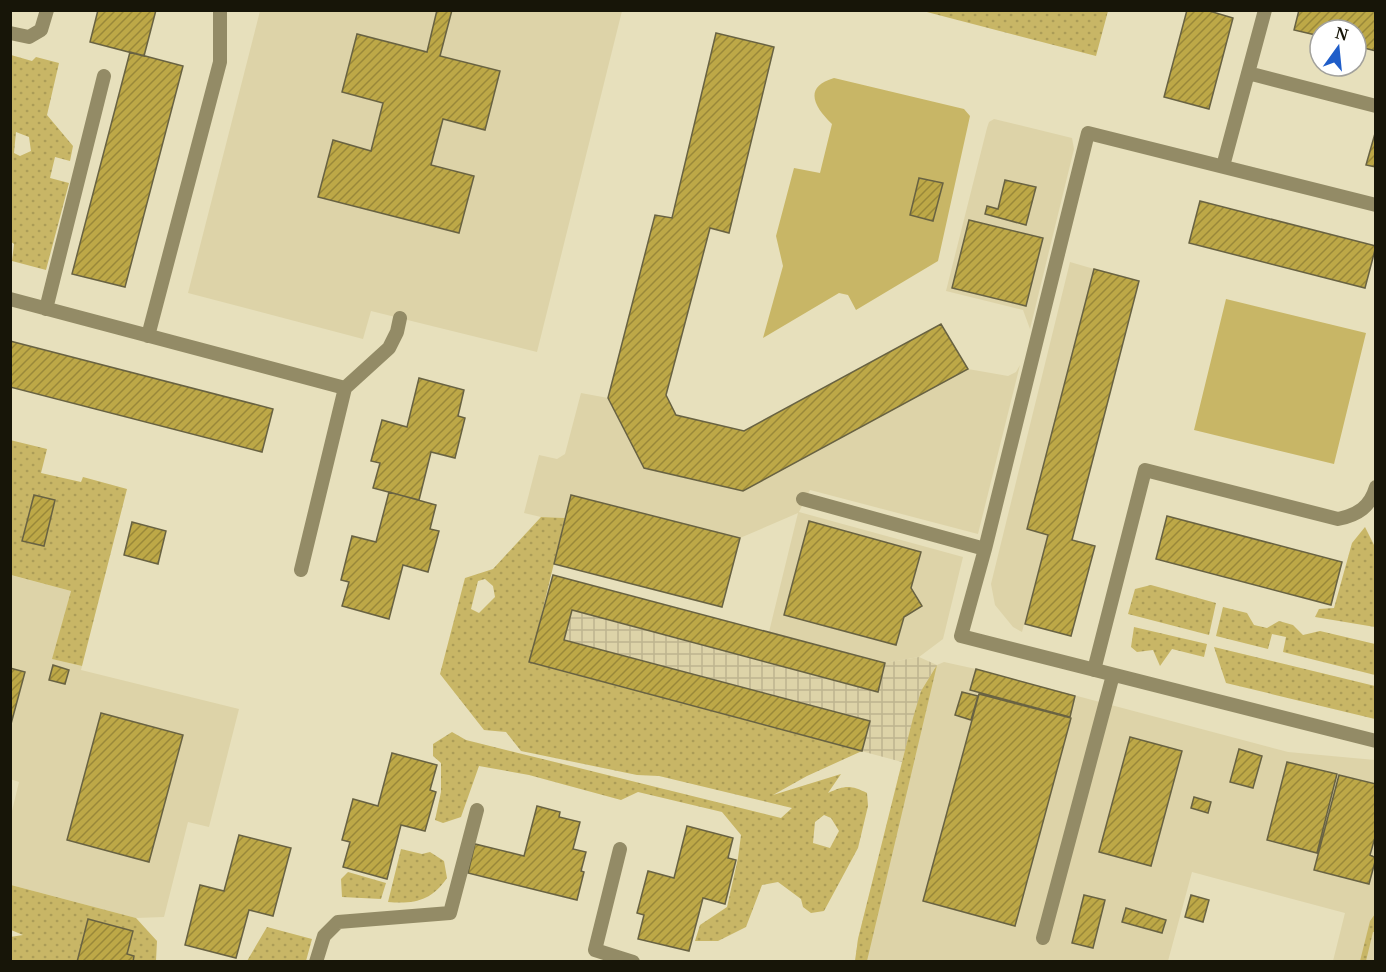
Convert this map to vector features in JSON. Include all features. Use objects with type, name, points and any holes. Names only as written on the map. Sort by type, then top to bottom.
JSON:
[{"type":"lane","points":[[10,33],[29,38],[41,30],[47,10]]},
{"type":"lane","points":[[148,336],[220,62],[220,10]]},
{"type":"lane","points":[[1223,166],[1265,10]]},
{"type":"lane","points":[[1248,73],[1376,106]]},
{"type":"lane","points":[[46,309],[104,76]]},
{"type":"lane","points":[[1376,205],[1088,133],[985,549],[961,636],[1376,741]]},
{"type":"lane","points":[[10,299],[345,388]]},
{"type":"lane","points":[[301,570],[345,388],[389,348],[400,318]]},
{"type":"lane","points":[[1094,670],[1145,470],[1338,519],[1354,516],[1367,506],[1376,487]]},
{"type":"lane","points":[[803,499],[985,549]]},
{"type":"lane","points":[[1043,938],[1113,675]]},
{"type":"lane","points":[[316,962],[324,936],[338,922],[450,913],[477,810]]},
{"type":"lane","points":[[620,849],[595,950],[633,962]]},
{"type":"shaded area","points":[[260,11],[622,11],[537,352],[371,311],[363,339],[188,293]]},
{"type":"shaded area","points":[[923,11],[1108,11],[1096,56]]},
{"type":"shaded area","points":[[11,55],[32,61],[36,57],[59,63],[47,115],[73,146],[70,161],[55,157],[50,178],[69,183],[46,270],[12,261],[14,244],[10,241]],"holes":[[[16,132],[29,137],[31,151],[20,156],[14,153]]]},
{"type":"shaded area","points":[[834,78],[964,109],[970,116],[938,261],[856,310],[848,295],[839,293],[763,338],[783,266],[776,236],[794,168],[820,173],[832,124],[820,111],[815,98],[815,92],[824,82]],"holes":[[[919,178],[943,184],[933,221],[910,215]]]},
{"type":"shaded area","points":[[994,119],[1072,138],[1074,149],[1030,329],[1023,310],[946,291],[987,128],[989,122]]},
{"type":"shaded area","points":[[1070,262],[1094,269],[1027,529],[1048,535],[1022,632],[1013,627],[995,605],[991,584]]},
{"type":"shaded area","points":[[1226,299],[1366,333],[1334,464],[1194,430]]},
{"type":"shaded area","points":[[1020,365],[978,534],[810,490],[799,512],[963,557],[943,639],[919,657],[885,663],[769,632],[798,513],[740,538],[541,517],[524,513],[539,455],[557,459],[565,454],[581,393],[608,398],[644,468],[743,490],[968,369],[1008,376],[1016,372]]},
{"type":"shaded area","points":[[10,440],[47,449],[41,473],[81,482],[83,477],[127,489],[82,666],[52,659],[71,591],[11,575]],"holes":[[[34,495],[55,500],[44,546],[22,540]]]},
{"type":"shaded area","points":[[541,517],[565,518],[530,662],[862,751],[807,776],[773,795],[841,774],[828,793],[848,787],[867,793],[868,806],[858,848],[824,911],[811,913],[803,907],[801,899],[778,882],[762,885],[746,927],[718,941],[695,941],[700,925],[727,907],[741,835],[722,812],[638,792],[621,800],[529,775],[479,766],[461,817],[443,823],[435,820],[441,792],[441,763],[433,756],[433,744],[452,732],[466,740],[781,818],[792,808],[659,776],[637,775],[521,751],[506,732],[484,730],[440,674],[465,578],[493,569]],"holes":[[[485,579],[493,586],[495,597],[479,613],[471,609],[478,581]],[[824,815],[831,818],[839,831],[830,848],[813,843],[815,822]]]},
{"type":"shaded area","points":[[1365,527],[1375,547],[1375,627],[1315,617],[1319,609],[1334,608],[1352,543]]},
{"type":"shaded area","points":[[10,575],[71,591],[53,659],[82,666],[81,670],[239,709],[209,827],[188,822],[164,917],[136,918],[11,885],[11,815],[19,782],[10,779]]},
{"type":"shaded area","points":[[553,575],[885,663],[919,657],[937,665],[921,691],[902,762],[529,662]]},
{"type":"shaded area","points":[[1151,585],[1216,603],[1209,635],[1128,614],[1135,589]]},
{"type":"shaded area","points":[[1223,607],[1247,613],[1254,625],[1267,628],[1279,621],[1293,625],[1303,635],[1320,631],[1375,644],[1375,675],[1283,652],[1286,637],[1272,634],[1268,649],[1216,636]]},
{"type":"shaded area","points":[[1134,627],[1207,644],[1204,657],[1172,649],[1160,666],[1153,650],[1137,652],[1131,647]]},
{"type":"shaded area","points":[[1214,647],[1375,686],[1375,719],[1226,683]]},
{"type":"shaded area","points":[[944,662],[1288,752],[1375,760],[1375,961],[1333,961],[1345,913],[1192,872],[1168,961],[855,962],[858,939],[921,691],[937,665]]},
{"type":"shaded area","points":[[937,665],[867,961],[855,961],[858,939],[913,718],[921,691]]},
{"type":"shaded area","points":[[401,849],[422,854],[430,852],[444,861],[447,878],[435,892],[414,901],[388,902]]},
{"type":"shaded area","points":[[348,872],[386,883],[381,899],[342,897],[341,879]]},
{"type":"shaded area","points":[[11,885],[136,918],[157,941],[156,961],[133,961],[134,956],[127,954],[133,931],[88,919],[77,961],[11,961],[10,937],[23,935],[11,930]]},
{"type":"shaded area","points":[[1375,914],[1375,932],[1373,932],[1366,961],[1360,961],[1370,921]]},
{"type":"shaded area","points":[[267,927],[312,939],[306,961],[247,961]]},
{"type":"building","points":[[98,10],[156,10],[144,56],[90,42]]},
{"type":"building","points":[[437,10],[452,10],[440,56],[500,71],[485,130],[443,119],[431,165],[474,176],[459,233],[318,197],[333,140],[371,151],[383,103],[342,92],[357,34],[427,52]]},
{"type":"building","points":[[1187,10],[1206,10],[1233,18],[1209,109],[1164,97]]},
{"type":"building","points":[[1299,10],[1376,10],[1376,51],[1368,49],[1368,18],[1308,18],[1308,33],[1294,30]]},
{"type":"building","points":[[716,33],[774,47],[729,233],[710,228],[666,395],[676,415],[744,431],[941,324],[968,369],[743,491],[644,468],[608,398],[655,215],[672,218]]},
{"type":"building","points":[[130,52],[183,66],[125,287],[72,274]]},
{"type":"building","points":[[1376,130],[1376,167],[1366,165]]},
{"type":"building","points":[[919,178],[943,183],[933,221],[910,215]]},
{"type":"building","points":[[1005,180],[1036,187],[1026,225],[985,214],[987,206],[998,209]]},
{"type":"building","points":[[1200,201],[1376,246],[1365,288],[1189,243]]},
{"type":"building","points":[[969,220],[1043,238],[1026,306],[952,288]]},
{"type":"building","points":[[1094,269],[1139,281],[1072,540],[1095,546],[1071,636],[1025,624],[1048,535],[1027,529]]},
{"type":"building","points":[[10,341],[273,409],[262,452],[10,387]]},
{"type":"building","points":[[419,378],[464,390],[458,416],[465,418],[455,458],[431,452],[419,500],[373,488],[380,463],[371,461],[382,420],[407,427]]},
{"type":"building","points":[[389,492],[436,505],[430,529],[439,531],[428,572],[403,565],[389,619],[342,606],[349,582],[341,580],[352,536],[376,542]]},
{"type":"building","points":[[34,495],[55,500],[44,546],[22,541]]},
{"type":"building","points":[[571,495],[740,538],[722,607],[554,564]]},
{"type":"building","points":[[1167,516],[1342,562],[1331,605],[1156,559]]},
{"type":"building","points":[[809,521],[921,552],[911,588],[922,606],[904,617],[896,645],[784,615]]},
{"type":"building","points":[[132,522],[166,531],[158,564],[124,555]]},
{"type":"building","points":[[553,575],[885,663],[878,692],[572,610],[564,640],[870,721],[862,751],[529,662]]},
{"type":"building","points":[[53,665],[69,670],[65,684],[49,680]]},
{"type":"building","points":[[10,668],[25,672],[11,724],[10,724]]},
{"type":"building","points":[[976,669],[1075,696],[1070,717],[970,690]]},
{"type":"building","points":[[962,692],[978,696],[971,720],[955,715]]},
{"type":"building","points":[[979,694],[1071,718],[1015,926],[923,901]]},
{"type":"building","points":[[101,713],[183,735],[149,862],[67,840]]},
{"type":"building","points":[[1130,737],[1182,751],[1151,866],[1099,852]]},
{"type":"building","points":[[1239,749],[1262,756],[1253,788],[1230,782]]},
{"type":"building","points":[[392,753],[437,765],[430,790],[436,792],[425,831],[401,825],[387,879],[343,867],[350,842],[342,840],[353,799],[378,806]]},
{"type":"building","points":[[1287,762],[1337,774],[1317,853],[1267,840]]},
{"type":"building","points":[[1339,775],[1376,784],[1376,834],[1370,855],[1376,858],[1369,884],[1314,870]]},
{"type":"building","points":[[1194,797],[1211,802],[1208,813],[1191,808]]},
{"type":"building","points":[[537,806],[560,812],[559,817],[580,822],[573,849],[586,852],[577,900],[468,873],[475,844],[524,856]]},
{"type":"building","points":[[687,826],[733,838],[728,858],[736,860],[725,904],[703,898],[689,951],[638,939],[644,915],[637,913],[648,871],[674,878]]},
{"type":"building","points":[[239,835],[291,848],[273,916],[249,910],[236,958],[185,945],[200,885],[224,891]]},
{"type":"building","points":[[1084,895],[1105,900],[1093,948],[1072,943]]},
{"type":"building","points":[[1191,895],[1209,900],[1203,922],[1185,917]]},
{"type":"building","points":[[1126,908],[1166,920],[1162,933],[1122,922]]},
{"type":"building","points":[[88,919],[133,931],[127,954],[134,956],[133,962],[77,962]]}]
